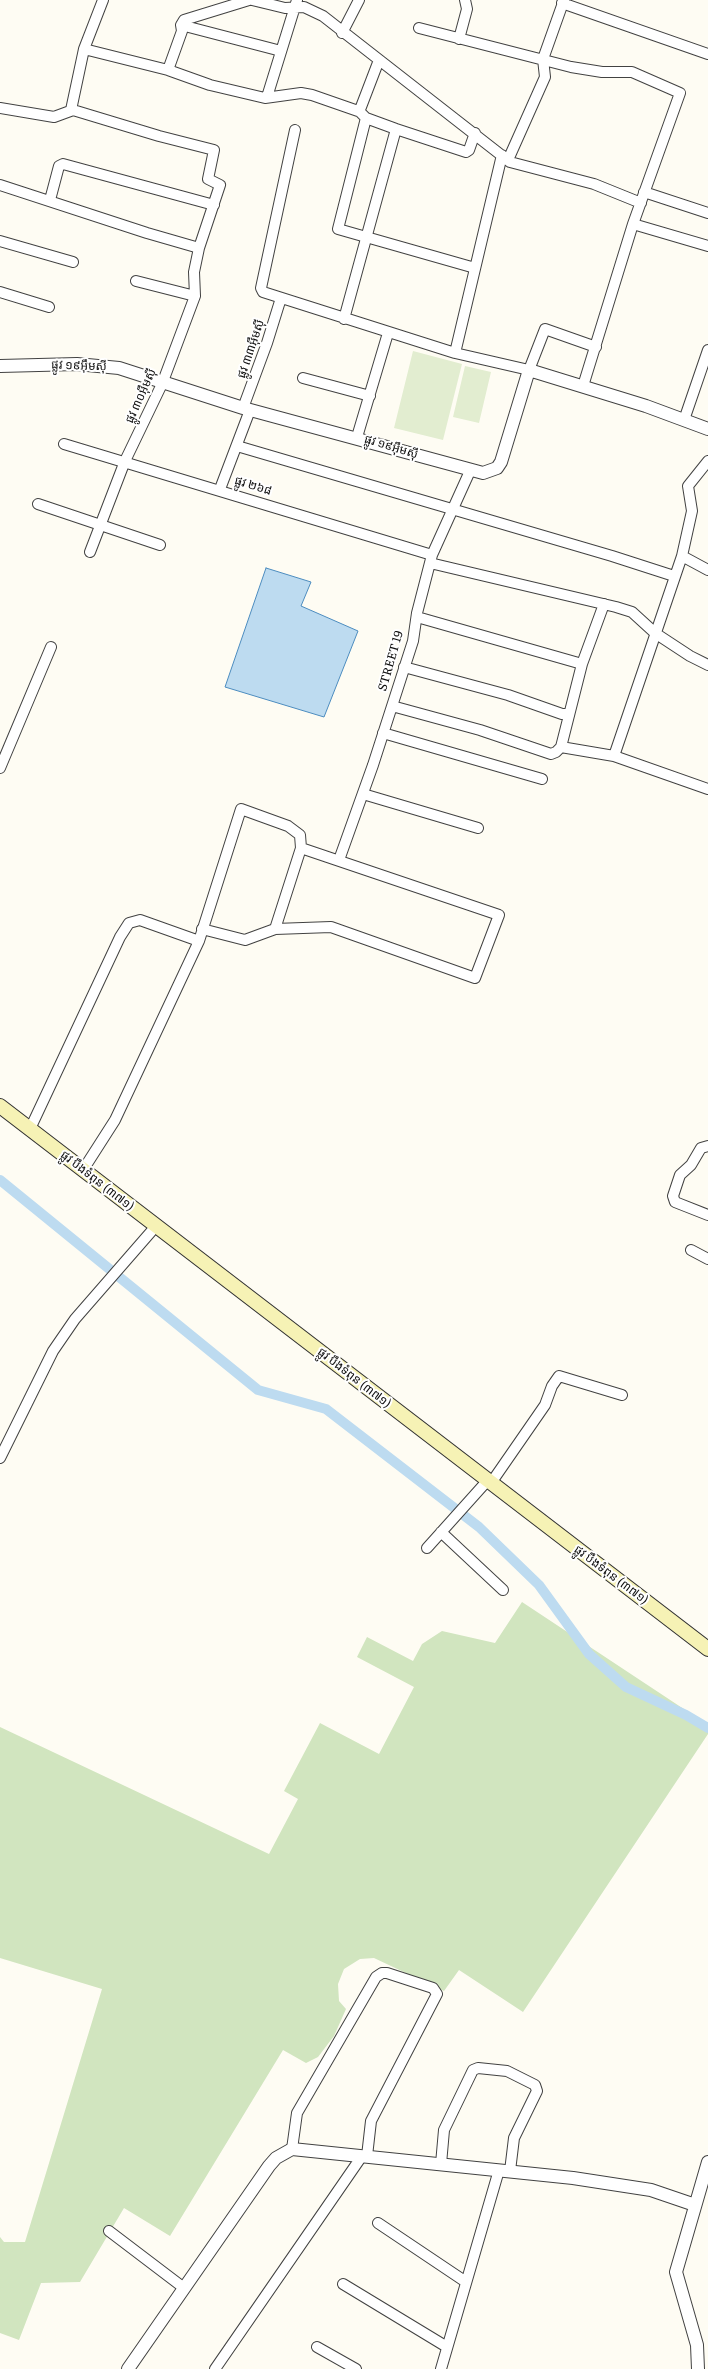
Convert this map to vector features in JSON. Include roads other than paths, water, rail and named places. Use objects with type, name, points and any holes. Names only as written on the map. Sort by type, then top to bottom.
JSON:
[{"type":"main road","name":"ផ្លូវ បឹងទំពុន (៣៧១)","points":[[0,1106],[708,1649]]},
{"type":"street","points":[[0,108],[54,117],[71,110],[84,49],[103,0]]},
{"type":"street","points":[[181,25],[187,18],[250,0],[295,4],[304,7],[323,16],[342,33],[505,157],[594,184],[640,203]]},
{"type":"street","points":[[342,33],[359,0]]},
{"type":"street","points":[[459,39],[467,9],[466,0]]},
{"type":"street","points":[[455,354],[475,268],[505,157],[545,77],[543,59],[563,2],[708,54]]},
{"type":"street","points":[[267,97],[295,4]]},
{"type":"street","points":[[168,70],[182,31],[181,25]]},
{"type":"street","points":[[181,25],[281,51]]},
{"type":"street","points":[[419,28],[582,69],[632,72],[680,93],[633,224],[583,386]]},
{"type":"street","points":[[84,49],[168,70],[210,85],[267,97],[306,94],[358,111],[366,118],[396,129],[466,152],[469,150],[475,133]]},
{"type":"street","points":[[358,111],[361,107],[379,60]]},
{"type":"street","name":"ផ្លូវ ៣០អ៊ឹមស៊ី","points":[[71,110],[158,136],[214,150],[208,179],[220,184],[194,272],[195,296],[162,384],[125,461],[90,552]]},
{"type":"street","points":[[366,118],[338,229],[475,268]]},
{"type":"street","points":[[344,319],[396,129]]},
{"type":"street","points":[[295,130],[261,288],[263,292],[455,354],[529,370],[583,386],[708,429]]},
{"type":"street","points":[[50,200],[59,166],[63,164],[214,205]]},
{"type":"street","points":[[0,185],[50,200],[147,233],[200,248]]},
{"type":"street","points":[[644,192],[708,213]]},
{"type":"street","points":[[633,224],[708,246]]},
{"type":"street","points":[[0,241],[73,262]]},
{"type":"street","points":[[136,281],[195,296]]},
{"type":"street","points":[[0,292],[49,307]]},
{"type":"street","name":"ផ្លូវ ៣៣អ៊ឹមស៊ី","points":[[220,489],[237,446],[281,298]]},
{"type":"street","points":[[529,370],[545,330],[596,346]]},
{"type":"street","points":[[357,437],[388,333]]},
{"type":"street","points":[[684,420],[708,350]]},
{"type":"street","name":"ផ្លូវ ១៩អ៊ឹមស៊ី","points":[[0,367],[77,364],[111,367],[247,409],[357,437],[470,471],[489,473],[497,468],[501,462],[529,370]]},
{"type":"street","points":[[303,378],[370,396]]},
{"type":"street","name":"ផ្លូវ ២៦៨","points":[[64,444],[220,489],[431,559],[632,612],[655,633],[690,656],[708,664]]},
{"type":"street","points":[[237,446],[612,556],[674,576]]},
{"type":"street","points":[[614,756],[682,556],[692,511],[688,486],[708,461]]},
{"type":"street","name":"STREET 19","points":[[339,860],[363,794],[413,641],[417,617],[431,559],[470,471]]},
{"type":"street","points":[[38,504],[100,527],[160,546]]},
{"type":"street","points":[[682,556],[708,570]]},
{"type":"street","points":[[392,706],[480,730],[552,754],[561,746],[582,664],[604,604]]},
{"type":"street","points":[[417,617],[582,664]]},
{"type":"street","points":[[0,768],[51,647]]},
{"type":"street","points":[[404,667],[508,695],[562,714],[568,714]]},
{"type":"street","points":[[383,733],[542,779]]},
{"type":"street","points":[[561,746],[614,756],[708,788]]},
{"type":"street","points":[[363,794],[478,828]]},
{"type":"street","points":[[83,1170],[115,1120],[198,942],[241,809],[295,830],[300,835],[301,848],[275,929]]},
{"type":"street","points":[[202,929],[245,940],[275,929],[331,927],[475,978],[499,915],[301,848]]},
{"type":"street","points":[[30,1129],[120,937],[129,923],[140,920],[198,942]]},
{"type":"street","points":[[708,1146],[701,1148],[691,1165],[678,1179],[673,1196],[675,1202],[708,1215]]},
{"type":"street","points":[[0,1458],[53,1351],[75,1319],[136,1247],[156,1226]]},
{"type":"street","points":[[691,1250],[708,1259]]},
{"type":"street","points":[[426,1548],[453,1518],[490,1482],[545,1405],[552,1386],[559,1376],[622,1395]]},
{"type":"street","points":[[441,1532],[503,1590]]},
{"type":"street","points":[[215,2369],[365,2156],[371,2121],[437,1994],[433,1988],[387,1973],[382,1973],[376,1977],[297,2112],[292,2149]]},
{"type":"street","points":[[441,2164],[444,2130],[474,2070],[478,2068],[507,2071],[535,2085],[537,2092],[514,2138],[466,2282],[441,2369]]},
{"type":"street","points":[[128,2369],[269,2166],[276,2158],[292,2149],[504,2171],[651,2190],[695,2205]]},
{"type":"street","points":[[698,2369],[697,2345],[676,2272],[708,2162]]},
{"type":"street","points":[[378,2223],[466,2282]]},
{"type":"street","points":[[109,2231],[184,2288]]},
{"type":"street","points":[[343,2284],[447,2347]]},
{"type":"street","points":[[317,2347],[356,2369]]},
{"type":"water","points":[[266,568],[311,582],[301,606],[358,631],[324,717],[225,687]]},
{"type":"waterway","points":[[0,1180],[258,1390],[326,1409],[479,1527],[539,1585],[589,1654],[626,1687],[686,1715],[708,1728]]}]
